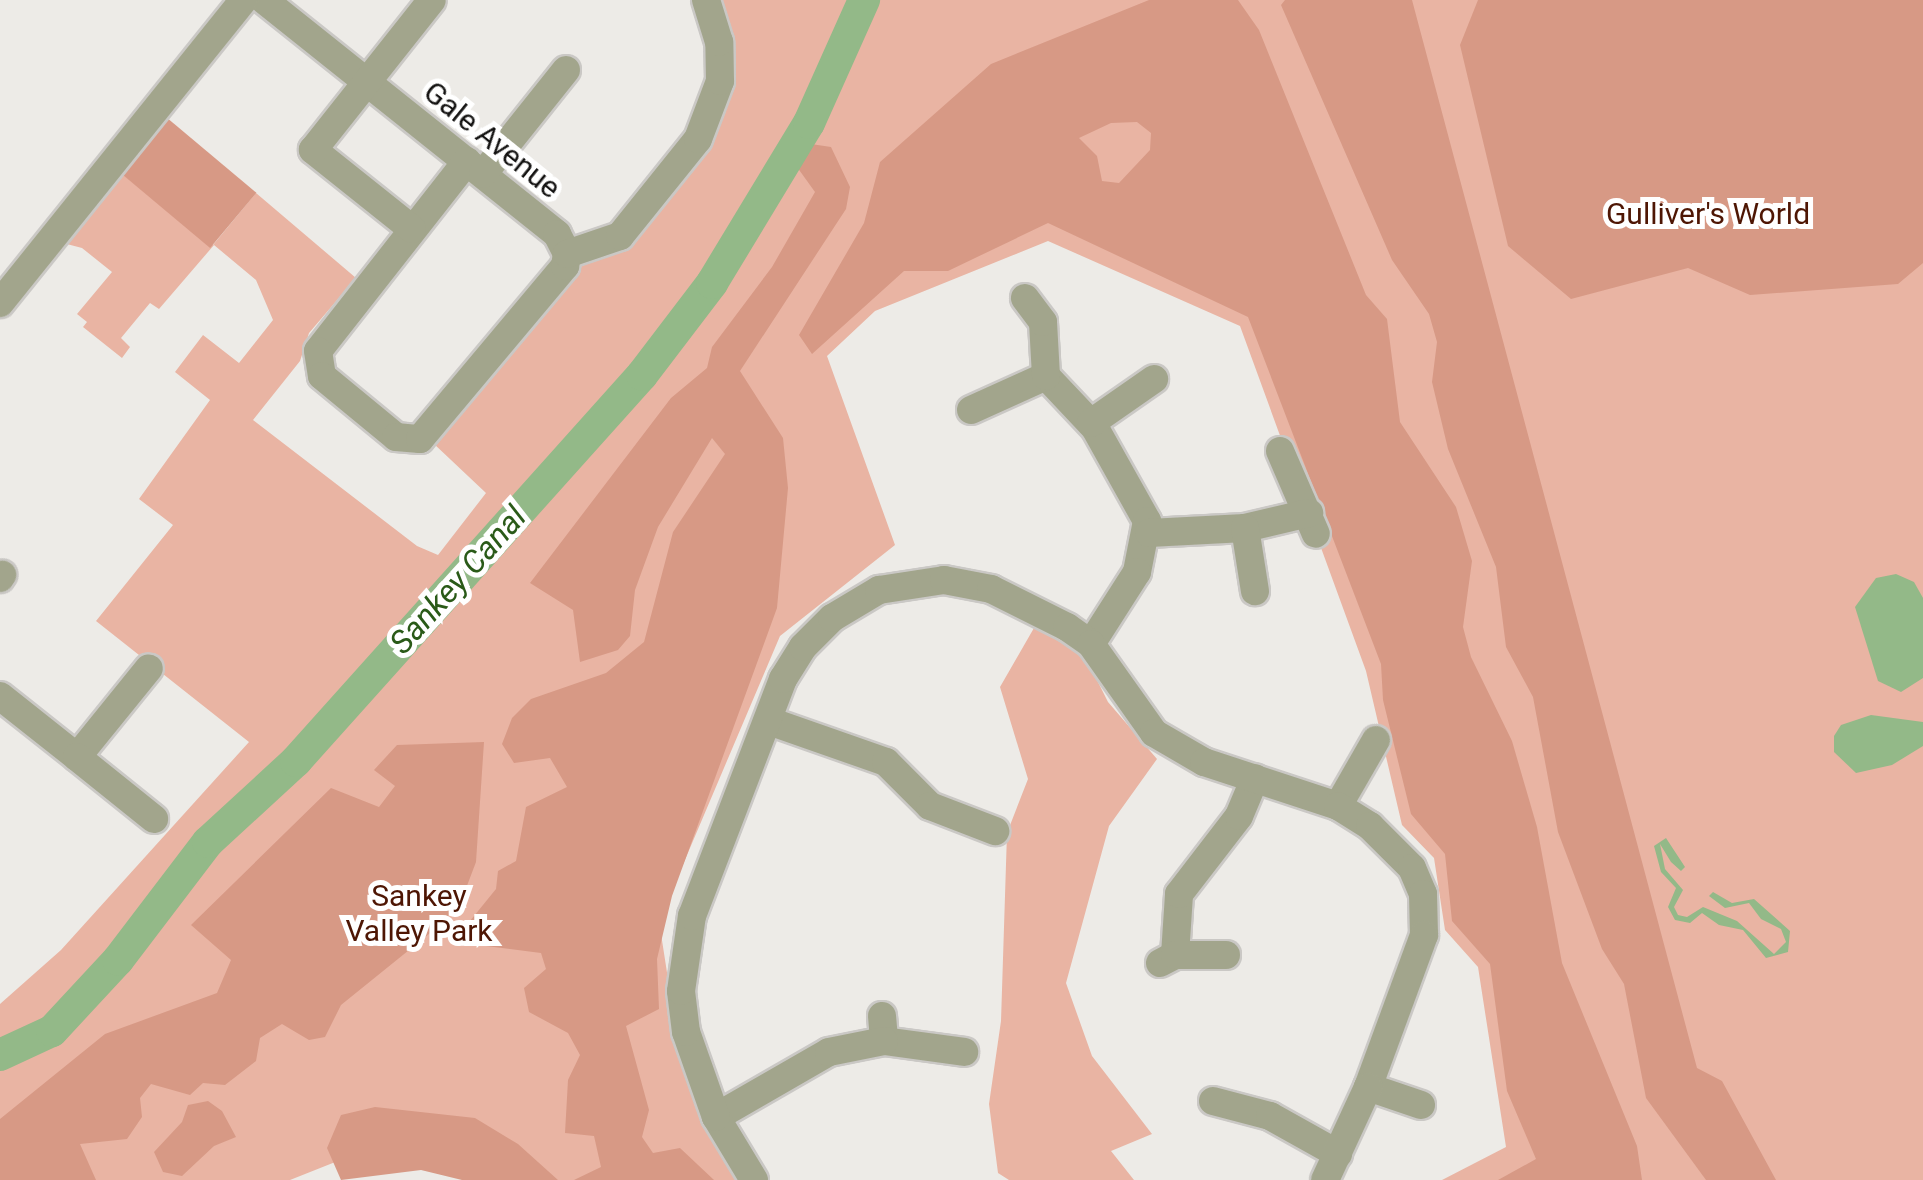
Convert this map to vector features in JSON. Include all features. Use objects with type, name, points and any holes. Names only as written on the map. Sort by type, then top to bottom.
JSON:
[{"type":"street","points":[[0,303],[244,0]]},
{"type":"street","name":"Gale Avenue","points":[[264,0],[557,234],[568,254]]},
{"type":"street","points":[[412,229],[313,150],[432,0]]},
{"type":"street","points":[[566,70],[412,229],[318,351],[316,364],[352,400],[409,441],[436,427],[568,254],[620,236],[698,139],[716,100],[721,62],[706,0]]},
{"type":"street","points":[[1026,298],[1042,322],[1046,376],[1091,423],[1139,500],[1150,533],[1121,602],[1091,644]]},
{"type":"street","points":[[971,410],[1046,376]]},
{"type":"street","points":[[1091,423],[1154,379]]},
{"type":"street","points":[[1150,533],[1313,524],[1280,451]]},
{"type":"street","points":[[1245,528],[1254,590]]},
{"type":"street","points":[[754,1180],[716,1117],[686,1032],[686,949],[706,874],[783,679],[808,642],[848,607],[898,585],[944,580],[991,590],[1091,644],[1154,733],[1204,762],[1338,806],[1404,857],[1426,907],[1420,950],[1368,1087],[1324,1180]]},
{"type":"street","points":[[77,758],[149,668]]},
{"type":"street","points":[[0,696],[154,819]]},
{"type":"street","points":[[768,721],[886,762],[962,836],[995,831]]},
{"type":"street","points":[[1338,806],[1376,740]]},
{"type":"street","points":[[1226,955],[1168,959],[1179,894],[1240,816],[1255,778]]},
{"type":"street","points":[[716,1117],[829,1052],[883,1028],[971,1048]]},
{"type":"street","points":[[1368,1087],[1422,1105]]},
{"type":"street","points":[[1210,1101],[1270,1116],[1338,1154]]},
{"type":"green space","name":"Sankey Valley Park","points":[[715,0],[1923,0],[1923,1180],[1442,1180],[1506,1147],[1478,967],[1445,930],[1434,858],[1402,825],[1366,671],[1240,326],[1048,241],[875,311],[827,356],[895,545],[780,636],[659,921],[680,1056],[754,1180],[479,1180],[368,1149],[290,1180],[0,1180],[0,1004],[61,950],[249,742],[96,621],[173,525],[139,499],[210,400],[175,372],[203,335],[239,363],[273,320],[256,280],[214,245],[159,309],[150,303],[121,338],[130,347],[122,358],[83,327],[87,322],[77,314],[112,272],[82,248],[63,243],[121,173],[213,245],[256,193],[356,278],[309,333],[300,361],[253,420],[417,546],[438,555],[486,493],[433,443],[578,268],[632,240],[702,141]]},
{"type":"green space","points":[[1149,0],[1238,0],[1259,30],[1366,295],[1387,319],[1400,422],[1456,507],[1472,561],[1463,627],[1471,657],[1512,741],[1537,827],[1562,963],[1637,1146],[1642,1180],[1498,1180],[1536,1159],[1507,1091],[1490,964],[1452,921],[1445,854],[1411,814],[1383,700],[1381,664],[1248,317],[1048,223],[948,271],[904,271],[812,354],[799,335],[864,223],[880,162],[991,64]],"holes":[[[1137,122],[1151,133],[1150,150],[1119,183],[1102,181],[1097,156],[1079,138],[1111,123]]]},
{"type":"green space","points":[[1285,0],[1412,0],[1697,1068],[1722,1081],[1776,1180],[1706,1180],[1646,1098],[1624,984],[1602,949],[1558,832],[1533,697],[1506,647],[1496,567],[1448,449],[1432,382],[1437,342],[1429,314],[1392,260],[1281,5]]},
{"type":"green space","name":"Gulliver's World","points":[[1478,0],[1923,0],[1923,263],[1898,284],[1750,295],[1688,268],[1571,299],[1508,246],[1460,45]]},
{"type":"green space","points":[[166,117],[256,193],[210,248],[120,172]]},
{"type":"green space","points":[[811,144],[831,147],[850,187],[846,209],[740,371],[783,438],[788,488],[777,608],[672,896],[657,959],[659,1009],[626,1026],[649,1110],[642,1137],[653,1153],[680,1148],[714,1180],[574,1180],[601,1167],[594,1136],[565,1133],[568,1080],[580,1055],[568,1033],[529,1012],[524,988],[546,969],[541,953],[478,945],[461,932],[496,889],[498,871],[516,861],[526,807],[567,787],[550,758],[514,763],[502,744],[512,718],[531,699],[606,673],[644,642],[673,532],[725,454],[712,438],[658,527],[635,590],[630,636],[618,650],[580,662],[573,610],[530,583],[671,398],[707,368],[712,347],[772,267],[815,192],[797,167]]},
{"type":"green space","points":[[1038,621],[1085,656],[1108,702],[1157,759],[1109,826],[1066,983],[1092,1056],[1152,1134],[1111,1151],[1134,1180],[1009,1180],[998,1173],[989,1104],[1001,1021],[1007,833],[1028,779],[1000,687]]},
{"type":"green space","points":[[484,742],[476,862],[465,891],[445,921],[341,1005],[325,1037],[309,1040],[282,1024],[260,1038],[256,1061],[225,1085],[203,1083],[190,1095],[151,1084],[140,1098],[142,1117],[127,1139],[80,1144],[96,1180],[0,1180],[0,1119],[105,1034],[217,993],[231,960],[191,925],[331,788],[379,807],[395,786],[374,770],[397,745]]},
{"type":"green space","points":[[208,1101],[222,1111],[236,1137],[214,1146],[182,1176],[163,1172],[154,1152],[182,1122],[188,1105]]},
{"type":"green space","points":[[375,1107],[475,1118],[518,1144],[558,1180],[462,1180],[421,1170],[341,1180],[327,1148],[341,1115]]},
{"type":"shaded area","points":[[1896,574],[1914,582],[1923,598],[1923,678],[1901,692],[1878,681],[1855,607],[1876,578]]},
{"type":"shaded area","points":[[1871,715],[1923,722],[1923,746],[1892,765],[1856,773],[1834,752],[1834,736],[1841,725]]},
{"type":"shaded area","points":[[1666,838],[1685,867],[1681,871],[1671,862],[1660,844],[1665,869],[1683,890],[1674,907],[1678,915],[1687,917],[1703,907],[1737,921],[1774,954],[1786,942],[1781,929],[1761,919],[1749,903],[1725,908],[1709,896],[1713,892],[1732,903],[1754,899],[1790,931],[1788,952],[1766,958],[1743,930],[1719,925],[1702,913],[1690,923],[1675,920],[1668,907],[1676,888],[1661,872],[1654,846]]},
{"type":"waterway","name":"Sankey Canal","points":[[0,1055],[52,1031],[118,960],[208,842],[296,761],[642,375],[712,283],[809,123],[864,0]]}]
